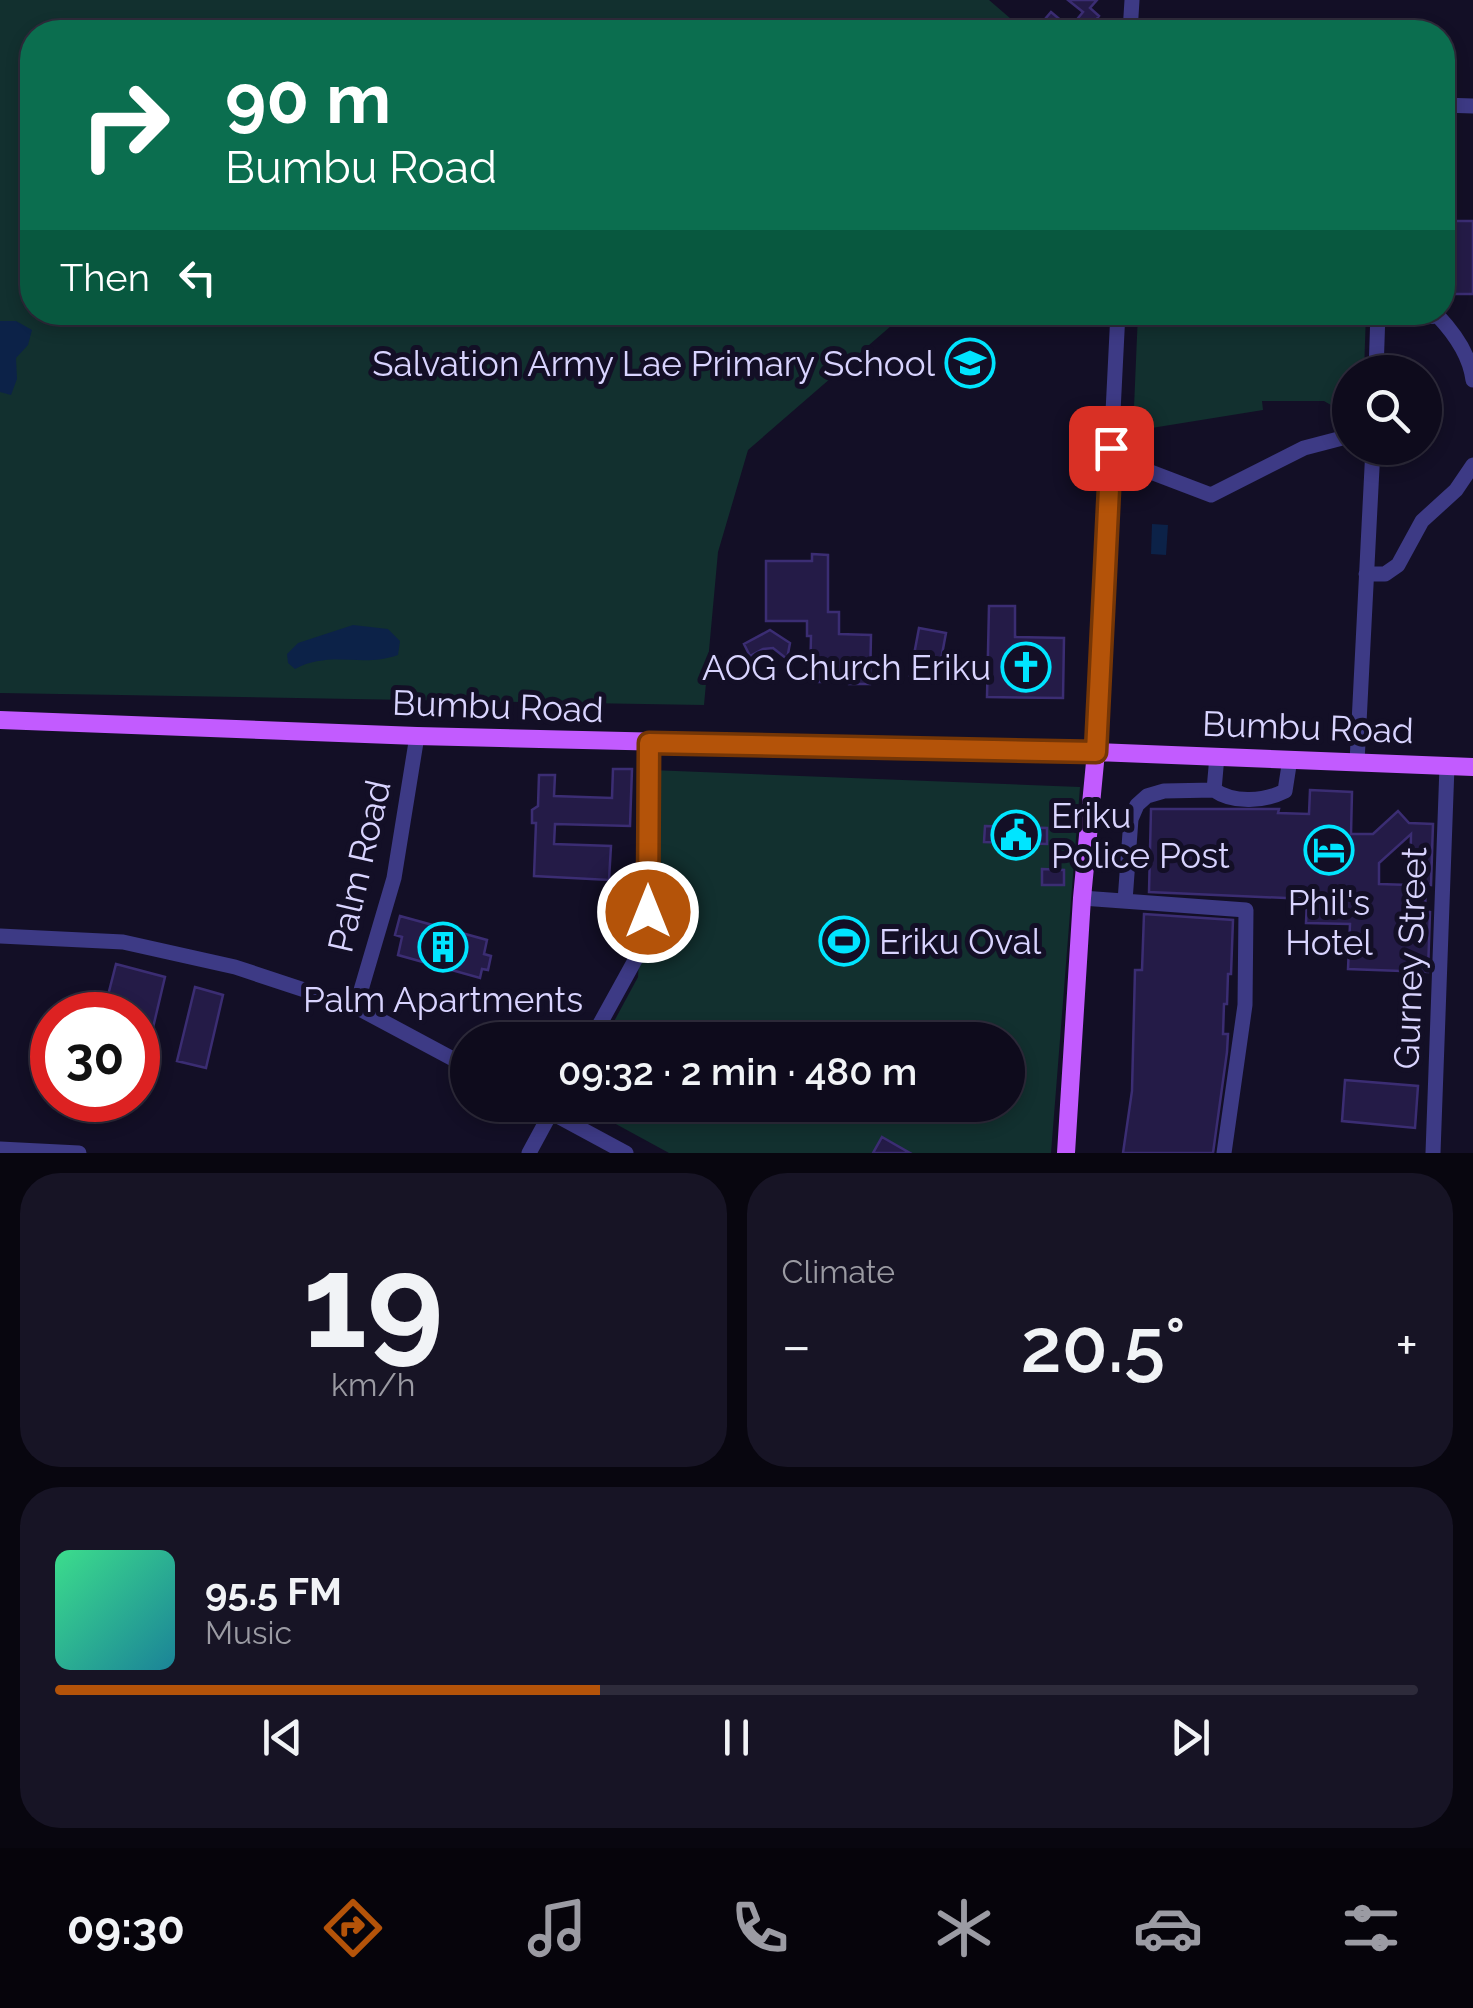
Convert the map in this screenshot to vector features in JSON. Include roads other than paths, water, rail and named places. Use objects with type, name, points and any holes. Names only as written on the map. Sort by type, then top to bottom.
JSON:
[{"type":"main road","name":"Bumbu Road","points":[[0,720],[1473,767]]},
{"type":"main road","points":[[1066,1153],[1082,898],[1096,752]]},
{"type":"street","points":[[1096,752],[1117,325]]},
{"type":"street","points":[[1377,355],[1378,325]]},
{"type":"street","points":[[1446,325],[1472,369],[1473,380]]},
{"type":"street","points":[[1110,481],[1148,471],[1211,495],[1304,448],[1332,441]]},
{"type":"street","points":[[1356,762],[1372,465]]},
{"type":"street","points":[[1366,574],[1386,574],[1398,565],[1422,520],[1456,490],[1473,465]]},
{"type":"street","name":"Palm Road","points":[[356,1007],[394,878],[416,736]]},
{"type":"street","points":[[602,1022],[645,942],[649,743]]},
{"type":"street","points":[[1214,790],[1217,756]]},
{"type":"street","points":[[1125,901],[1132,819],[1137,804],[1164,791],[1214,790],[1222,796],[1266,800],[1285,791],[1290,759]]},
{"type":"street","name":"Gurney Street","points":[[1433,1153],[1448,766]]},
{"type":"street","points":[[1082,898],[1246,910],[1245,1006],[1224,1153]]},
{"type":"street","points":[[0,936],[123,942],[235,967],[356,1007],[450,1058]]},
{"type":"street","points":[[529,1153],[542,1122]]},
{"type":"street","points":[[572,1122],[626,1153]]},
{"type":"street","points":[[0,1149],[80,1153]]},
{"type":"water","points":[[0,321],[16,321],[32,330],[28,345],[16,358],[17,379],[11,395],[0,392]]},
{"type":"water","points":[[1152,524],[1168,525],[1166,555],[1151,554]]},
{"type":"water","points":[[353,625],[388,629],[400,641],[398,655],[321,661],[295,669],[288,663],[287,654],[298,643]]},
{"type":"place","name":"Salvation Army Lae Primary School","points":[[970,363]]},
{"type":"place","name":"AOG Church Eriku","points":[[1026,667]]},
{"type":"place","name":"Eriku Police Post","points":[[1016,835]]},
{"type":"place","name":"Phil's Hotel","points":[[1329,850]]},
{"type":"place","name":"Eriku Oval","points":[[844,941]]},
{"type":"place","name":"Palm Apartments","points":[[443,947]]}]
